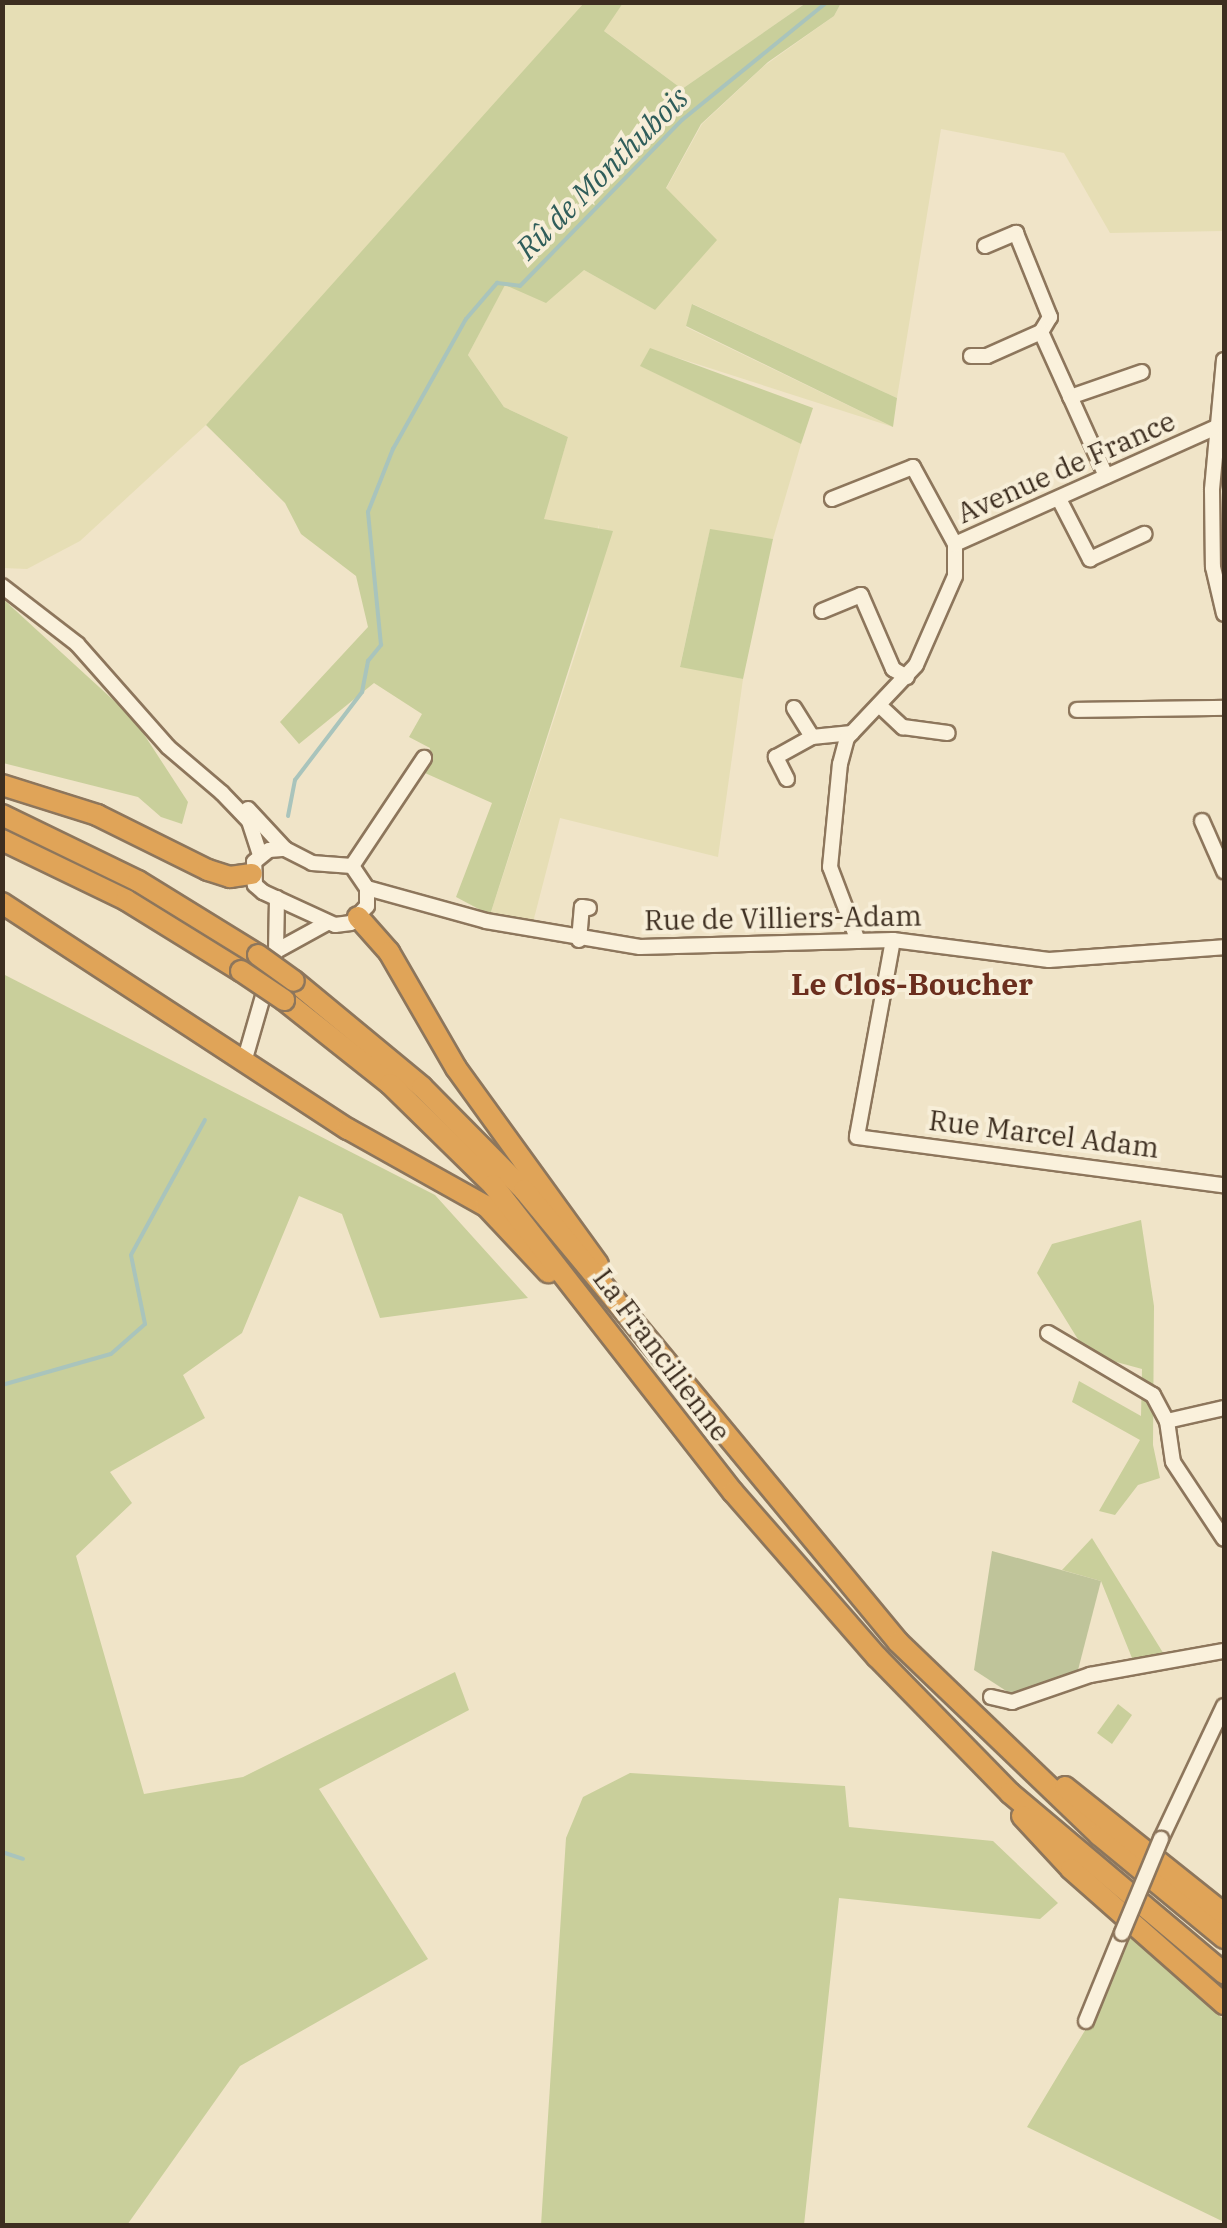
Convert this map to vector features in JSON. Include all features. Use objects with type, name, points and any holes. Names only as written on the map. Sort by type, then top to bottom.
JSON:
[{"type":"highway","points":[[2,785],[96,815],[230,878],[252,874]]},
{"type":"highway","name":"La Francilienne","points":[[2,815],[138,881],[267,953],[289,990],[494,1185],[809,1585],[1010,1792],[1224,1972]]},
{"type":"highway","name":"La Francilienne","points":[[2,840],[126,900],[241,970],[289,990],[422,1087],[524,1190],[832,1569],[958,1704],[1099,1835],[1224,1938]]},
{"type":"highway","points":[[2,904],[244,1062],[486,1206],[582,1312],[614,1336]]},
{"type":"highway","points":[[363,912],[456,1068],[580,1232],[624,1310]]},
{"type":"highway","points":[[1030,1767],[1044,1770],[1224,1914]]},
{"type":"highway","points":[[1010,1792],[1013,1806],[1071,1869],[1224,2004]]},
{"type":"street","points":[[971,356],[987,356],[1041,332],[1050,317],[1016,233],[985,246]]},
{"type":"street","points":[[1041,332],[1106,476]]},
{"type":"street","points":[[1224,360],[1214,428],[1213,567],[1224,614]]},
{"type":"street","points":[[1070,397],[1142,372]]},
{"type":"street","name":"Avenue de France","points":[[858,940],[830,867],[840,764],[852,733],[907,677],[954,576],[955,544],[1214,428]]},
{"type":"street","points":[[832,499],[913,467],[955,544]]},
{"type":"street","points":[[1059,499],[1090,559],[1144,534]]},
{"type":"street","points":[[2,586],[76,644],[168,747],[249,821],[260,854],[252,874],[262,892],[327,923]]},
{"type":"street","points":[[822,611],[861,595],[893,669],[907,677]]},
{"type":"street","points":[[879,705],[902,726],[948,733]]},
{"type":"street","points":[[794,708],[812,737]]},
{"type":"street","points":[[1077,710],[1224,708]]},
{"type":"street","points":[[787,779],[776,757],[812,737],[852,733]]},
{"type":"street","points":[[352,866],[424,758]]},
{"type":"street","points":[[222,793],[250,810],[285,849],[312,863],[352,866]]},
{"type":"street","points":[[1202,821],[1224,871]]},
{"type":"street","points":[[260,854],[285,849]]},
{"type":"street","points":[[352,866],[366,888],[363,912]]},
{"type":"street","name":"Rue de Villiers-Adam","points":[[366,888],[580,940],[704,949],[894,940],[1049,960],[1224,947]]},
{"type":"street","points":[[267,953],[391,896]]},
{"type":"street","points":[[244,1062],[276,898]]},
{"type":"street","points":[[580,940],[582,907],[589,908]]},
{"type":"street","name":"Rue Marcel Adam","points":[[894,940],[858,1137],[1224,1185]]},
{"type":"street","points":[[1048,1334],[1153,1395],[1168,1421],[1174,1462],[1224,1540]]},
{"type":"street","points":[[1168,1421],[1224,1408]]},
{"type":"street","points":[[991,1697],[1012,1702],[1090,1675],[1224,1651]]},
{"type":"street","points":[[1086,2021],[1160,1839],[1217,1740],[1224,1706]]},
{"type":"shaded area","points":[[3,3],[588,3],[206,425],[80,541],[27,569],[3,568]]},
{"type":"shaded area","points":[[623,3],[806,3],[682,89],[603,30]]},
{"type":"shaded area","points":[[841,3],[1224,3],[1224,231],[1110,233],[1064,153],[941,129],[897,398],[693,304],[686,327],[893,427],[650,349],[641,366],[801,444],[773,539],[710,530],[680,666],[743,679],[718,857],[560,818],[531,930],[490,915],[589,612],[599,525],[596,532],[543,519],[568,437],[504,407],[468,355],[505,284],[584,270],[655,310],[666,189],[702,124],[764,66],[834,16]]},
{"type":"green space","points":[[584,3],[623,3],[604,31],[682,89],[806,3],[841,3],[834,16],[768,62],[701,124],[666,188],[717,240],[655,310],[584,270],[546,303],[505,285],[468,355],[504,407],[568,437],[544,519],[613,531],[490,915],[456,897],[492,803],[425,773],[430,748],[409,737],[422,714],[374,683],[299,744],[280,722],[368,627],[356,576],[301,534],[285,503],[206,425]]},
{"type":"green space","points":[[692,304],[897,398],[893,427],[686,326]]},
{"type":"green space","points":[[650,348],[813,408],[801,444],[640,366]]},
{"type":"green space","points":[[710,529],[773,539],[743,679],[680,667]]},
{"type":"green space","points":[[3,599],[134,719],[188,802],[182,824],[161,817],[138,797],[3,763]]},
{"type":"green space","points":[[3,974],[435,1195],[528,1298],[380,1318],[342,1214],[299,1196],[242,1333],[183,1375],[205,1418],[110,1472],[132,1503],[76,1556],[144,1794],[243,1777],[455,1672],[469,1710],[319,1789],[428,1959],[240,2066],[127,2225],[3,2225]]},
{"type":"green space","points":[[1141,1220],[1154,1306],[1153,1445],[1160,1478],[1138,1485],[1115,1515],[1099,1511],[1140,1440],[1072,1402],[1079,1381],[1141,1416],[1142,1369],[1087,1354],[1037,1273],[1052,1244]]},
{"type":"green space","points":[[1092,1538],[1170,1664],[1136,1668],[1101,1581],[1062,1570]]},
{"type":"green space","points":[[992,1551],[1101,1581],[1077,1674],[1014,1696],[974,1670]]},
{"type":"green space","points":[[1118,1704],[1132,1715],[1112,1744],[1097,1733]]},
{"type":"green space","points":[[630,1773],[845,1786],[849,1827],[993,1841],[1058,1903],[1040,1919],[839,1898],[804,2225],[541,2225],[566,1838],[583,1797]]},
{"type":"green space","points":[[1129,1927],[1224,2020],[1224,2222],[1027,2127],[1102,2002]]},
{"type":"waterway","name":"Rû de Monthubois","points":[[288,816],[295,780],[362,692],[368,661],[381,645],[368,512],[393,449],[466,319],[497,283],[520,286],[682,120],[827,2]]},
{"type":"waterway","name":"Rû de Monthubois","points":[[2,1385],[111,1354],[145,1324],[131,1255],[205,1120]]},
{"type":"waterway","points":[[2,1852],[23,1859]]},
{"type":"district","name":"Le Clos-Boucher","points":[[912,984]]}]
